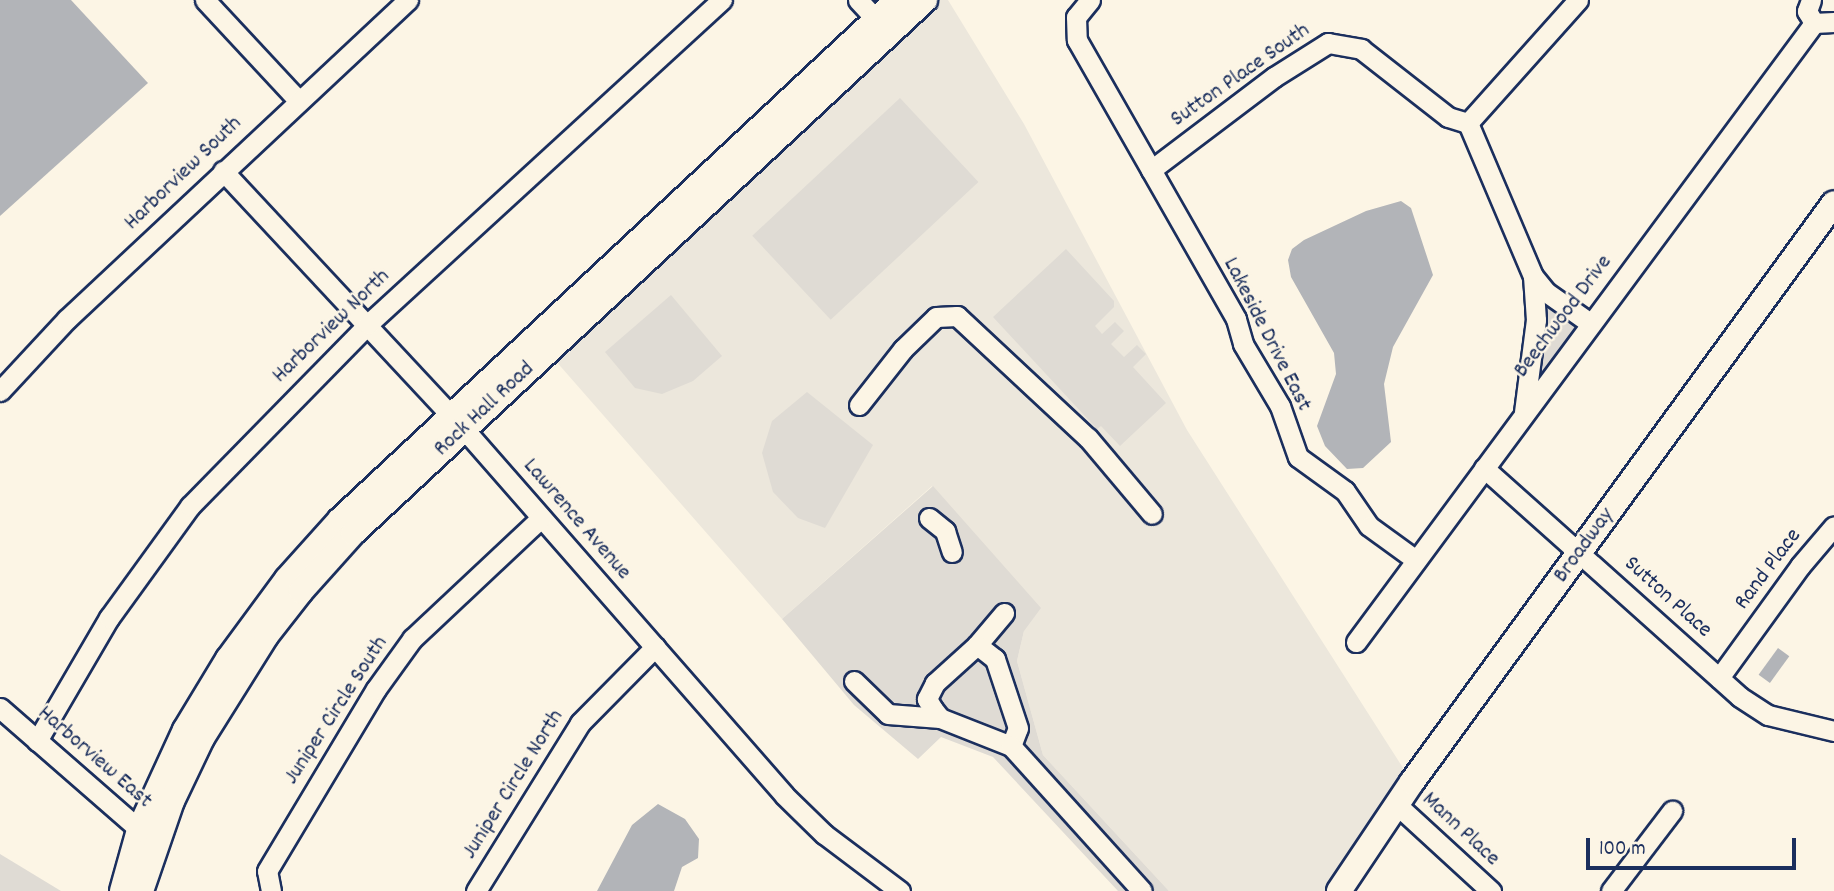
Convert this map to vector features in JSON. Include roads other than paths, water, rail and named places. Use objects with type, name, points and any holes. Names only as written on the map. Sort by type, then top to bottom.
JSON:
[{"type":"main road","name":"Rock Hall Road","points":[[712,186],[897,0]]},
{"type":"main road","name":"Rock Hall Road","points":[[122,891],[147,837],[202,738],[266,636],[353,533],[458,422],[712,186],[925,0]]},
{"type":"main road","name":"Broadway","points":[[1339,891],[1396,804],[1830,216]]},
{"type":"main road","name":"Rock Hall Road","points":[[141,891],[147,837]]},
{"type":"street","points":[[205,0],[298,100]]},
{"type":"street","name":"Harborview South","points":[[0,391],[67,319],[298,100],[408,0]]},
{"type":"street","name":"Harborview North","points":[[37,741],[109,618],[190,506],[368,324],[722,0]]},
{"type":"street","points":[[858,0],[876,19]]},
{"type":"street","name":"Lakeside Drive East","points":[[1090,0],[1076,16],[1077,40],[1236,318],[1243,344],[1280,406],[1298,457],[1345,491],[1368,526],[1416,560]]},
{"type":"street","points":[[1578,0],[1468,123],[1533,276],[1546,292],[1590,323]]},
{"type":"street","points":[[1811,0],[1807,10],[1824,22]]},
{"type":"street","name":"Beechwood Drive","points":[[1356,642],[1590,323],[1824,22]]},
{"type":"street","name":"Sutton Place South","points":[[1151,170],[1274,77],[1328,43],[1361,49],[1448,117],[1468,123]]},
{"type":"street","name":"Lawrence Avenue","points":[[223,171],[458,422],[784,795],[824,834],[900,891]]},
{"type":"street","points":[[1524,413],[1536,320],[1533,276]]},
{"type":"street","points":[[859,405],[902,349],[936,317],[957,316],[1088,439],[1152,514]]},
{"type":"street","name":"Sutton Place","points":[[1484,467],[1719,678],[1768,715],[1834,731]]},
{"type":"street","name":"Juniper Circle South","points":[[271,891],[267,871],[376,688],[412,639],[541,518]]},
{"type":"street","points":[[929,518],[944,531],[952,552]]},
{"type":"street","name":"Rand Place","points":[[1719,678],[1800,566],[1834,526]]},
{"type":"street","points":[[940,718],[928,699],[935,683],[977,645],[1004,613]]},
{"type":"street","points":[[977,645],[995,659],[1018,728],[1011,746]]},
{"type":"street","name":"Juniper Circle North","points":[[485,888],[580,723],[655,647]]},
{"type":"street","points":[[854,681],[888,714],[940,718],[1011,746],[1142,891]]},
{"type":"street","name":"Harborview East","points":[[0,709],[147,837]]},
{"type":"street","name":"Mann Place","points":[[1396,804],[1491,891]]},
{"type":"street","points":[[1611,891],[1672,811]]}]
